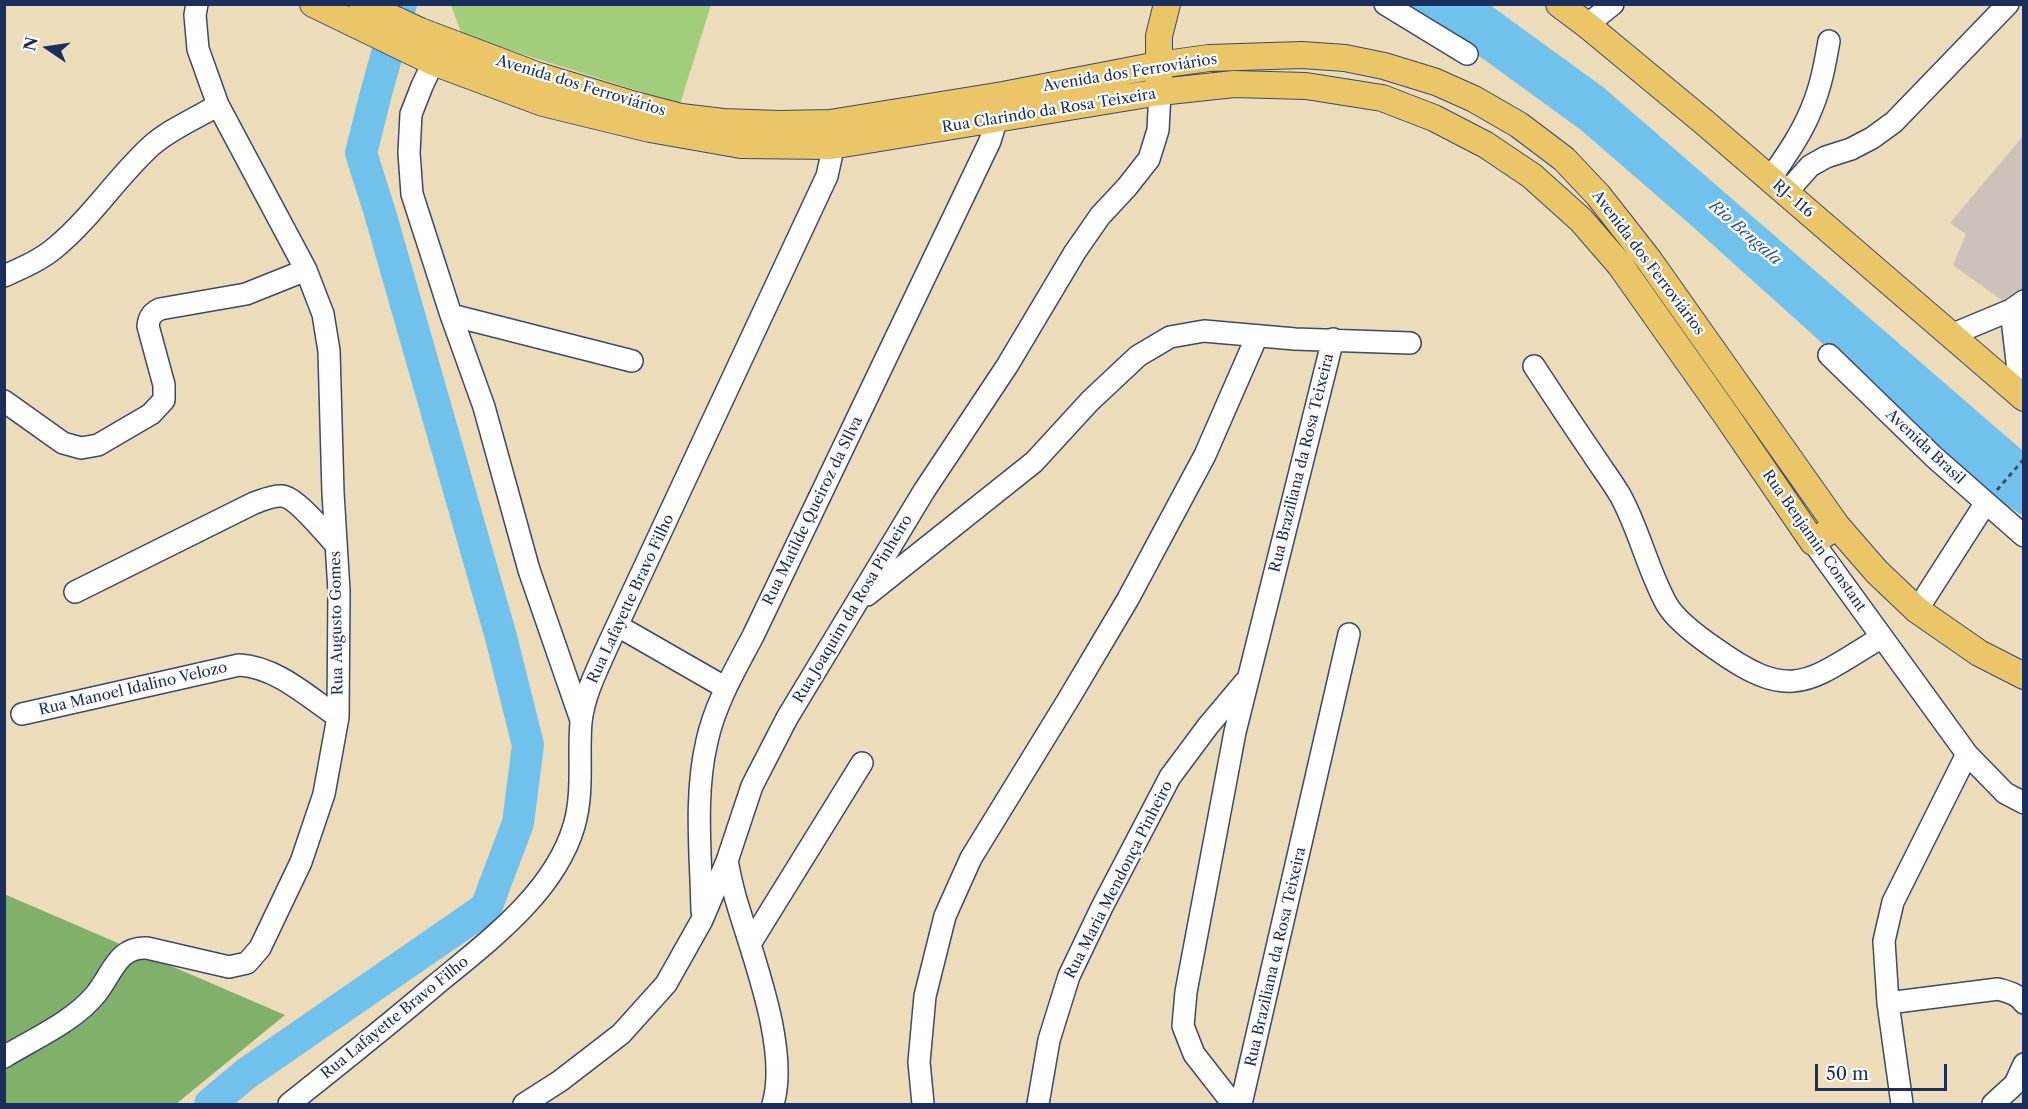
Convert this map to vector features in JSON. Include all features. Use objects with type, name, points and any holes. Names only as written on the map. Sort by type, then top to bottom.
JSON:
[{"type":"main road","name":"Rua Clarindo da Rosa Teixeira","points":[[313,4],[372,19],[543,103],[650,129],[741,145],[830,134],[998,120],[1160,92],[1234,84],[1306,86],[1382,98],[1434,118],[1486,145],[1532,176],[1581,220],[1620,265]]},
{"type":"main road","points":[[1160,92],[1159,36],[1167,4]]},
{"type":"main road","name":"RJ- 116","points":[[1559,4],[1778,186],[2022,397]]},
{"type":"main road","name":"Avenida dos Ferroviários","points":[[830,134],[1003,95],[1158,65],[1209,58],[1254,56],[1345,58],[1383,66],[1436,82],[1474,99],[1519,125],[1564,159],[1598,195],[1649,260],[1837,526],[1876,572],[1917,610],[1979,653],[2024,676]]},
{"type":"main road","name":"Rua Benjamin Constant","points":[[1620,265],[1813,542]]},
{"type":"main road","points":[[1813,542],[1837,526]]},
{"type":"street","name":"Rua Augusto Gomes","points":[[4,1057],[72,1016],[94,995],[126,951],[136,947],[229,967],[247,963],[260,948],[301,862],[324,794],[338,717],[339,591],[335,544],[329,351],[323,314],[306,270],[218,105],[198,49],[195,15],[197,4]]},
{"type":"street","points":[[1385,4],[1467,54]]},
{"type":"street","points":[[1587,25],[1613,4]]},
{"type":"street","points":[[1778,186],[1826,157],[1851,149],[1872,138],[1894,122],[2008,4]]},
{"type":"street","points":[[1778,186],[1811,110],[1822,78],[1829,40]]},
{"type":"street","points":[[428,47],[411,114],[408,153],[412,194],[451,315],[484,407],[529,570],[582,721]]},
{"type":"street","name":"Rua Joaquim da Rosa Pinheiro","points":[[524,1104],[560,1081],[621,1034],[666,984],[702,920],[727,861],[752,786],[787,718],[924,491],[1007,366],[1075,252],[1100,216],[1127,188],[1149,159],[1158,130],[1160,92]]},
{"type":"street","name":"Rua Matilde Queiroz da SIlva","points":[[702,920],[700,787],[707,741],[726,688],[805,529],[990,141],[998,120],[1003,95]]},
{"type":"street","points":[[4,276],[34,262],[55,248],[80,225],[153,144],[218,105]]},
{"type":"street","name":"Rua Lafayette Bravo Filho","points":[[289,1104],[490,940],[537,893],[560,862],[574,825],[581,779],[582,721],[587,694],[827,176],[831,158],[830,134]]},
{"type":"street","points":[[4,401],[63,444],[81,448],[98,445],[151,414],[164,400],[164,385],[148,326],[149,318],[154,312],[246,294],[306,270]]},
{"type":"street","points":[[1951,335],[2017,305],[2022,397]]},
{"type":"street","points":[[451,315],[632,361]]},
{"type":"street","name":"Rua Braziliana da Rosa Teixeira","points":[[855,605],[1034,462],[1090,401],[1138,356],[1170,337],[1204,331],[1333,339],[1235,732],[1186,992],[1183,1026],[1194,1054],[1233,1104]]},
{"type":"street","points":[[923,1104],[919,1062],[925,996],[945,916],[970,858],[1128,599],[1205,455],[1257,336]]},
{"type":"street","points":[[1333,339],[1410,343]]},
{"type":"street","name":"Avenida Brasil","points":[[1829,355],[1934,457],[1989,500],[2024,536]]},
{"type":"street","points":[[1534,366],[1619,494],[1634,525],[1650,572],[1667,606],[1697,636],[1767,679],[1792,682],[1816,677],[1882,637]]},
{"type":"street","points":[[75,592],[254,503],[271,497],[284,496],[294,502],[335,544]]},
{"type":"street","points":[[1917,610],[1989,500]]},
{"type":"street","name":"Rua Benjamin Constant","points":[[1813,542],[1967,754],[2004,793],[2024,803]]},
{"type":"street","points":[[618,626],[726,688]]},
{"type":"street","name":"Rua Braziliana da Rosa Teixeira","points":[[1241,1104],[1349,634]]},
{"type":"street","name":"Rua Manoel Idalino Velozo","points":[[22,714],[239,665],[255,666],[271,672],[338,717]]},
{"type":"street","name":"Rua Maria Mendonça Pinheiro","points":[[1038,1104],[1049,1040],[1069,976],[1102,907],[1170,777],[1208,726],[1248,679]]},
{"type":"street","points":[[1902,1104],[1888,1003],[1884,941],[1893,902],[1967,754]]},
{"type":"street","points":[[750,944],[861,763]]},
{"type":"street","points":[[727,861],[767,1004],[776,1051],[777,1094],[773,1104]]},
{"type":"street","points":[[1888,1003],[1998,989],[2017,998]]},
{"type":"street","points":[[1993,1104],[2015,1084],[2024,1064]]},
{"type":"path","points":[[1989,500],[2024,459]]},
{"type":"shaded area","points":[[2023,136],[2024,310],[2021,314],[1953,265],[1966,234],[1950,223]]},
{"type":"green space","points":[[451,5],[711,5],[680,104],[462,35]]},
{"type":"green space","points":[[4,894],[285,1015],[176,1104],[5,1104]]},
{"type":"water","name":"Rio Bengala","points":[[1409,5],[1490,5],[1603,87],[2023,451],[2023,516],[2005,504],[1942,451],[1693,227],[1581,130]]},
{"type":"waterway","points":[[210,1104],[247,1073],[486,908],[518,823],[528,745],[501,637],[361,153],[401,4]]}]
